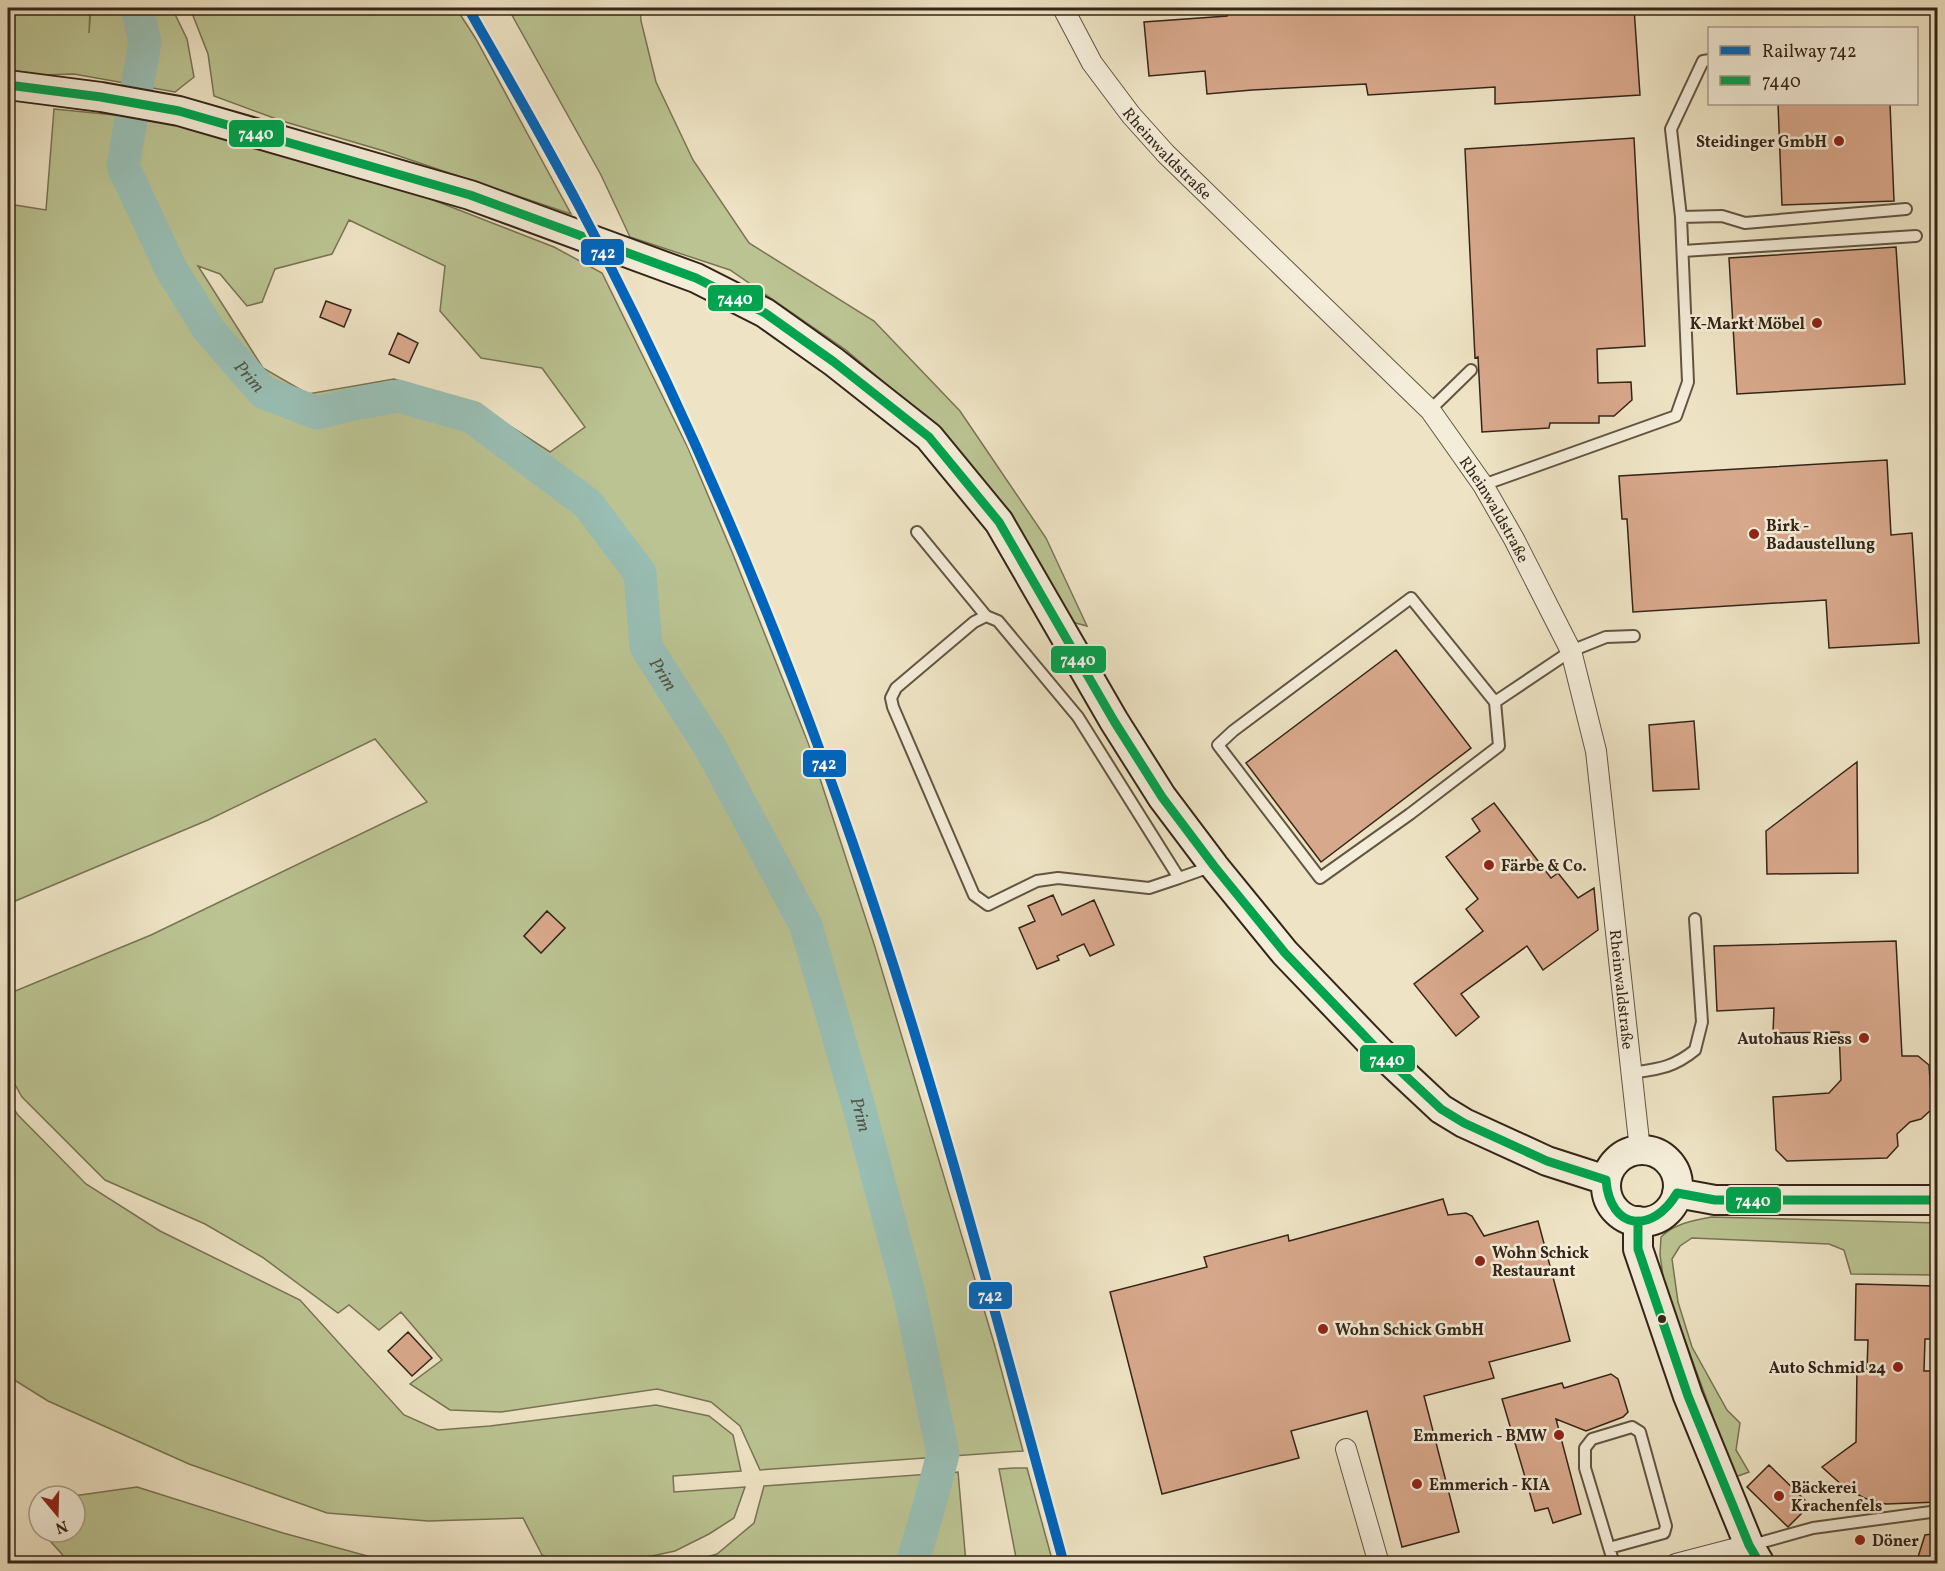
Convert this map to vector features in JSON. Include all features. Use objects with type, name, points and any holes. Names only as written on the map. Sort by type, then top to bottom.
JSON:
[{"type":"street","name":"Rheinwaldstraße","points":[[1062,8],[1092,63],[1131,115],[1166,154],[1430,410],[1483,485],[1514,539],[1571,651],[1596,751],[1640,1150]]},
{"type":"street","points":[[8,86],[101,97],[179,111],[470,195],[696,278],[765,313],[834,362],[929,437],[999,522],[1114,721],[1162,797],[1214,866],[1285,953],[1379,1051],[1441,1109],[1464,1123],[1547,1161],[1606,1180]]},
{"type":"street","points":[[1640,1150],[1658,1154],[1668,1161],[1677,1177],[1677,1193],[1673,1204],[1665,1213],[1653,1220],[1638,1221],[1623,1216],[1612,1207],[1606,1193],[1606,1180],[1611,1167],[1618,1158],[1628,1152],[1640,1150]]},
{"type":"street","points":[[1677,1193],[1715,1200],[1926,1200],[1938,1184]]},
{"type":"street","points":[[1638,1221],[1638,1249],[1688,1396],[1754,1554],[1676,1563]]},
{"type":"street","points":[[1346,1449],[1379,1563]]},
{"type":"lane","points":[[1483,485],[1676,416],[1688,382],[1681,217],[1671,129],[1703,61],[1708,60]]},
{"type":"lane","points":[[1681,217],[1722,216],[1745,223],[1906,209]]},
{"type":"lane","points":[[1683,251],[1916,236]]},
{"type":"lane","points":[[1430,410],[1471,370]]},
{"type":"lane","points":[[917,532],[986,616],[998,621],[1078,717],[1179,878]]},
{"type":"lane","points":[[1411,598],[1495,702],[1499,746],[1410,814],[1320,878],[1218,745],[1411,598]]},
{"type":"lane","points":[[986,616],[974,622],[896,688],[891,698],[974,895],[988,905],[1037,881],[1058,878],[1149,888],[1214,866]]},
{"type":"lane","points":[[1495,702],[1571,651],[1606,637],[1635,636]]},
{"type":"lane","points":[[1631,1073],[1664,1069],[1681,1061],[1695,1050],[1702,1022],[1695,919]]},
{"type":"lane","points":[[1609,1548],[1664,1533],[1666,1526],[1640,1432],[1632,1427],[1592,1439],[1585,1448],[1585,1468],[1609,1548],[1614,1563]]},
{"type":"lane","points":[[1754,1554],[1813,1528],[1938,1510]]},
{"type":"green space","points":[[8,8],[90,8],[89,33],[91,8],[172,8],[187,39],[194,77],[175,92],[74,74],[8,76]]},
{"type":"green space","points":[[190,8],[456,8],[476,39],[571,214],[384,151],[282,121],[214,96],[208,54]]},
{"type":"green space","points":[[508,8],[640,8],[656,82],[693,160],[749,243],[874,321],[960,411],[1046,538],[1087,626],[1072,622],[936,427],[846,350],[730,270],[630,237],[601,175]]},
{"type":"green space","points":[[54,109],[166,120],[405,189],[554,247],[602,273],[688,448],[809,745],[874,944],[994,1343],[1023,1451],[760,1470],[740,1426],[711,1402],[657,1389],[501,1412],[450,1410],[410,1384],[442,1360],[401,1312],[379,1330],[349,1305],[338,1313],[262,1257],[205,1224],[105,1180],[22,1097],[8,1072],[8,994],[151,935],[427,802],[375,739],[208,820],[8,904],[8,204],[46,210]],"holes":[[[349,220],[445,266],[440,311],[481,358],[542,368],[585,427],[550,452],[478,405],[394,379],[308,394],[263,368],[198,266],[220,274],[247,306],[262,302],[275,269],[332,254]],[[547,911],[565,928],[541,953],[524,936]]]},
{"type":"green space","points":[[8,1101],[18,1115],[86,1184],[160,1231],[300,1300],[404,1415],[438,1430],[490,1426],[656,1405],[709,1416],[733,1435],[741,1471],[673,1476],[674,1492],[745,1487],[734,1518],[675,1551],[615,1564],[565,1563],[542,1555],[523,1518],[428,1521],[327,1513],[189,1464],[48,1401],[8,1376]]},
{"type":"green space","points":[[1711,1217],[1937,1223],[1937,1275],[1851,1274],[1844,1250],[1829,1244],[1692,1238],[1680,1246],[1672,1259],[1678,1302],[1692,1347],[1727,1410],[1740,1423],[1736,1450],[1749,1472],[1735,1477],[1664,1283],[1660,1255],[1661,1237],[1666,1232],[1684,1223]]},
{"type":"green space","points":[[1027,1468],[1053,1563],[1017,1563],[999,1469]]},
{"type":"green space","points":[[958,1472],[966,1563],[686,1563],[717,1554],[754,1523],[764,1486]]},
{"type":"green space","points":[[137,1487],[283,1533],[386,1561],[386,1563],[70,1563],[53,1544],[87,1544],[87,1494]]},
{"type":"building","points":[[1226,8],[1634,8],[1640,95],[1495,104],[1495,87],[1368,95],[1366,84],[1207,94],[1205,71],[1149,76],[1144,22],[1227,16]]},
{"type":"building","points":[[1778,105],[1890,105],[1894,201],[1782,205]]},
{"type":"building","points":[[1634,138],[1645,346],[1597,349],[1598,383],[1631,382],[1632,400],[1614,416],[1599,416],[1599,423],[1550,423],[1549,428],[1482,432],[1478,357],[1475,358],[1465,149]]},
{"type":"building","points":[[1896,247],[1905,384],[1737,394],[1729,258]]},
{"type":"building","points":[[326,301],[351,310],[344,327],[320,317]]},
{"type":"building","points":[[398,333],[418,343],[409,363],[389,354]]},
{"type":"building","points":[[1887,460],[1891,535],[1912,533],[1919,643],[1829,648],[1826,600],[1633,612],[1627,519],[1622,519],[1619,476]]},
{"type":"building","points":[[1396,650],[1471,748],[1321,862],[1246,763]]},
{"type":"building","points":[[1694,721],[1699,789],[1653,791],[1649,725]]},
{"type":"building","points":[[1857,762],[1858,873],[1767,874],[1766,831]]},
{"type":"building","points":[[1494,803],[1551,878],[1558,873],[1578,898],[1594,888],[1598,930],[1543,970],[1527,946],[1461,994],[1479,1017],[1456,1036],[1414,984],[1483,931],[1466,909],[1478,899],[1446,857],[1480,831],[1472,819]]},
{"type":"building","points":[[1053,895],[1062,915],[1094,900],[1114,945],[1090,956],[1084,944],[1057,956],[1059,960],[1037,969],[1019,928],[1035,921],[1028,906]]},
{"type":"building","points":[[547,911],[565,928],[541,953],[524,936]]},
{"type":"building","points":[[1896,941],[1902,1056],[1918,1056],[1929,1065],[1932,1109],[1921,1119],[1910,1122],[1897,1134],[1898,1146],[1887,1158],[1787,1161],[1776,1150],[1773,1097],[1829,1093],[1841,1080],[1839,1032],[1773,1033],[1774,1008],[1717,1011],[1714,946]]},
{"type":"building","points":[[1443,1199],[1448,1215],[1466,1213],[1472,1216],[1484,1236],[1538,1221],[1570,1341],[1489,1362],[1494,1378],[1424,1396],[1459,1532],[1402,1547],[1367,1411],[1291,1431],[1299,1458],[1162,1494],[1110,1292],[1207,1267],[1204,1257],[1288,1235],[1289,1241]]},
{"type":"building","points":[[1856,1284],[1935,1286],[1934,1339],[1925,1339],[1924,1371],[1938,1371],[1938,1502],[1886,1504],[1864,1498],[1843,1486],[1822,1467],[1856,1442],[1857,1369],[1867,1369],[1868,1340],[1855,1340]]},
{"type":"building","points":[[408,1332],[432,1358],[412,1376],[388,1351]]},
{"type":"building","points":[[1611,1374],[1618,1379],[1628,1412],[1623,1417],[1586,1431],[1556,1419],[1581,1514],[1553,1523],[1548,1508],[1535,1511],[1502,1399],[1562,1383],[1564,1388]]},
{"type":"building","name":"Bäckerei Krachenfels","points":[[1769,1465],[1810,1505],[1788,1527],[1747,1487]]},
{"type":"building","points":[[1938,1533],[1938,1563],[1927,1563],[1918,1557],[1925,1535]]},
{"type":"waterway","name":"Prim","points":[[137,8],[145,42],[123,166],[171,269],[209,330],[263,392],[317,413],[398,396],[472,417],[588,504],[640,573],[646,647],[710,747],[806,926],[857,1100],[910,1297],[943,1454],[912,1564]]},
{"type":"rail line","name":"742","points":[[468,8],[579,206],[656,360],[727,517],[792,676],[851,838],[910,1018],[964,1199],[1064,1564]]},
{"type":"transit line","name":"7440","points":[[8,85],[101,97],[179,111],[470,195],[696,278],[765,313],[834,362],[929,437],[999,522],[1114,721],[1162,797],[1214,866],[1285,953],[1379,1051],[1441,1109],[1464,1123],[1547,1161],[1606,1180]]},
{"type":"transit line","name":"7440","points":[[1606,1180],[1609,1197],[1615,1209],[1624,1217],[1634,1221],[1645,1220],[1656,1215],[1677,1193],[1715,1200],[1938,1200]]},
{"type":"transit line","name":"7440","points":[[1638,1221],[1638,1249],[1688,1396],[1749,1545],[1760,1564]]},
{"type":"place","name":"Steidinger GmbH","points":[[1839,141]]},
{"type":"place","name":"K-Markt Möbel","points":[[1817,323]]},
{"type":"place","name":"Birk - Badaustellung","points":[[1754,534]]},
{"type":"place","name":"Färbe & Co.","points":[[1489,865]]},
{"type":"place","name":"Autohaus Riess","points":[[1864,1038]]},
{"type":"place","name":"Wohn Schick Restaurant","points":[[1480,1261]]},
{"type":"place","name":"Wohn Schick GmbH","points":[[1323,1329]]},
{"type":"place","name":"Auto Schmid 24","points":[[1898,1367]]},
{"type":"place","name":"Emmerich - BMW","points":[[1559,1435]]},
{"type":"place","name":"Emmerich - KIA","points":[[1417,1484]]},
{"type":"place","name":"Bäckerei Krachenfels","points":[[1779,1496]]},
{"type":"place","name":"Döner","points":[[1860,1540]]}]
